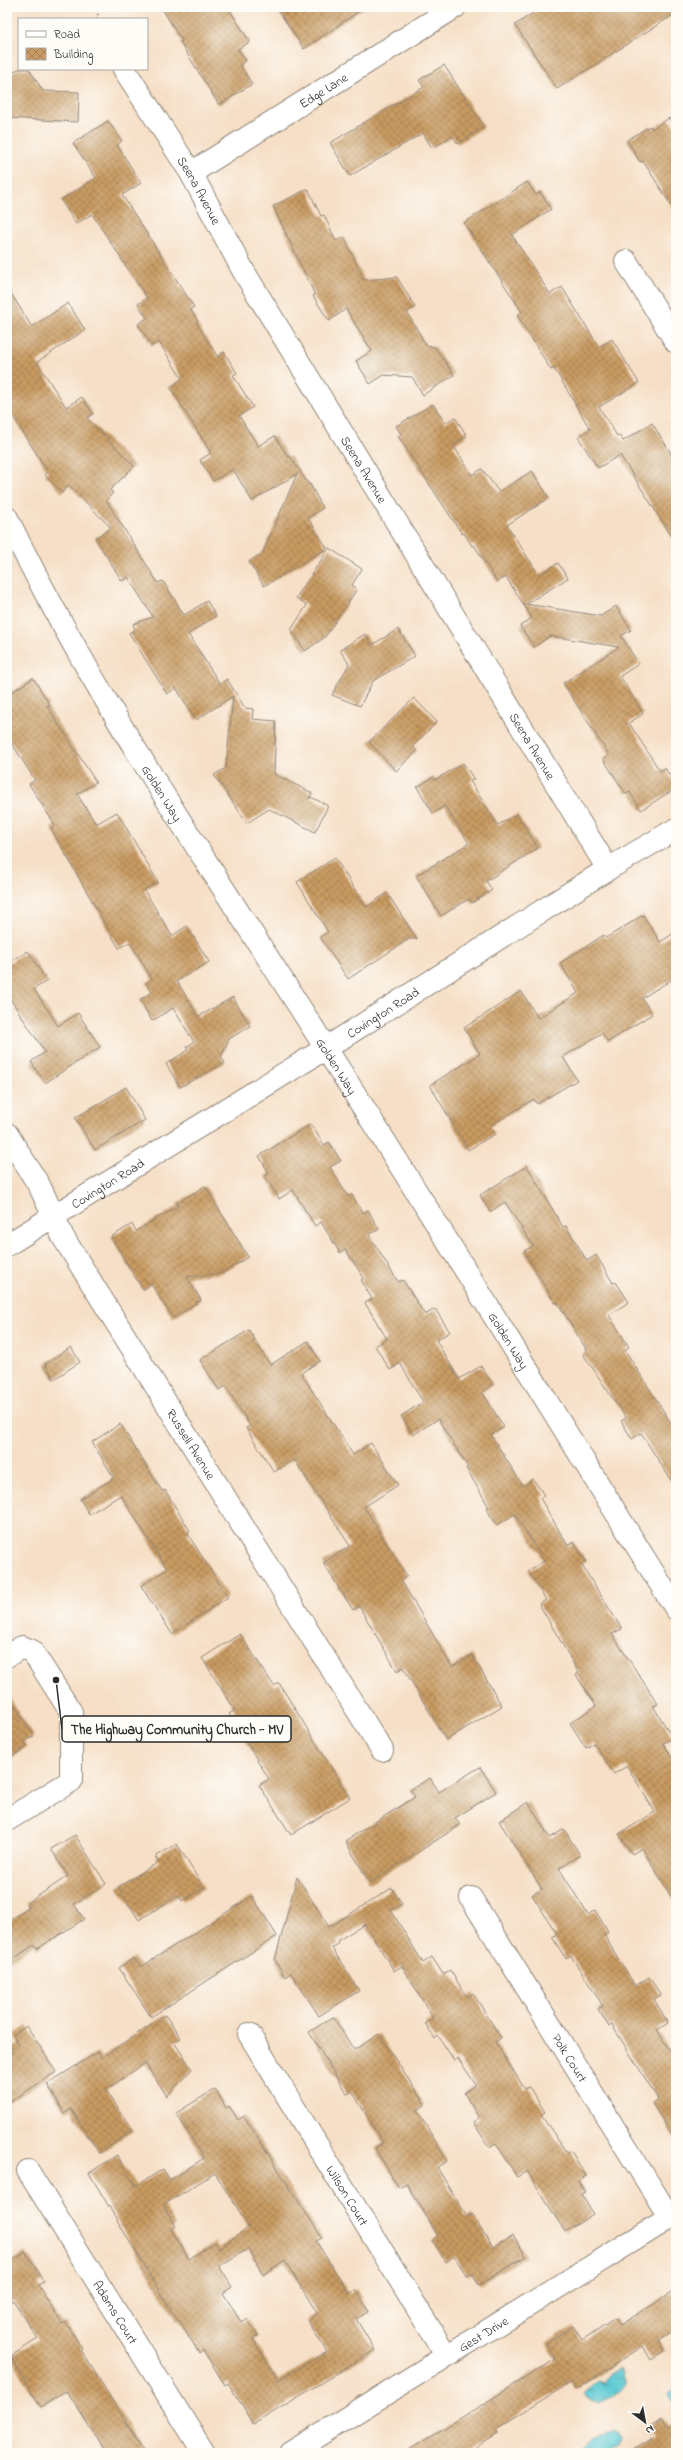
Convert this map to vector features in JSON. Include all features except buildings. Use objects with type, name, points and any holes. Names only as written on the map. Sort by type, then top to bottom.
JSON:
[{"type":"street","name":"Edge Lane","points":[[192,173],[455,7]]},
{"type":"street","name":"Seena Avenue","points":[[125,70],[192,173],[244,272],[608,869]]},
{"type":"street","points":[[626,261],[676,342]]},
{"type":"street","name":"Golden Way","points":[[7,518],[46,597],[134,745],[326,1048],[676,1609]]},
{"type":"street","name":"Covington Road","points":[[7,1245],[326,1048],[608,869],[674,835]]},
{"type":"street","name":"Russell Avenue","points":[[7,1134],[40,1187],[63,1237],[382,1750]]},
{"type":"street","points":[[7,1656],[22,1647],[32,1652],[71,1712],[71,1781],[7,1820]]},
{"type":"street","name":"Polk Court","points":[[472,1898],[673,2216]]},
{"type":"street","name":"Wilson Court","points":[[250,2034],[446,2356]]},
{"type":"street","name":"Adams Court","points":[[28,2170],[204,2453]]},
{"type":"street","name":"Gest Drive","points":[[290,2453],[673,2216]]},
{"type":"path","points":[[97,18],[99,7]]},
{"type":"water","points":[[620,2369],[625,2384],[613,2396],[598,2403],[588,2399],[584,2394],[597,2381],[604,2383],[611,2372]]},
{"type":"water","points":[[676,2388],[676,2409],[668,2395]]},
{"type":"water","points":[[613,2432],[621,2438],[619,2446],[608,2449],[603,2453],[580,2453],[594,2437]]},
{"type":"place","name":"The Highway Community Church - MV","points":[[56,1680]]}]
